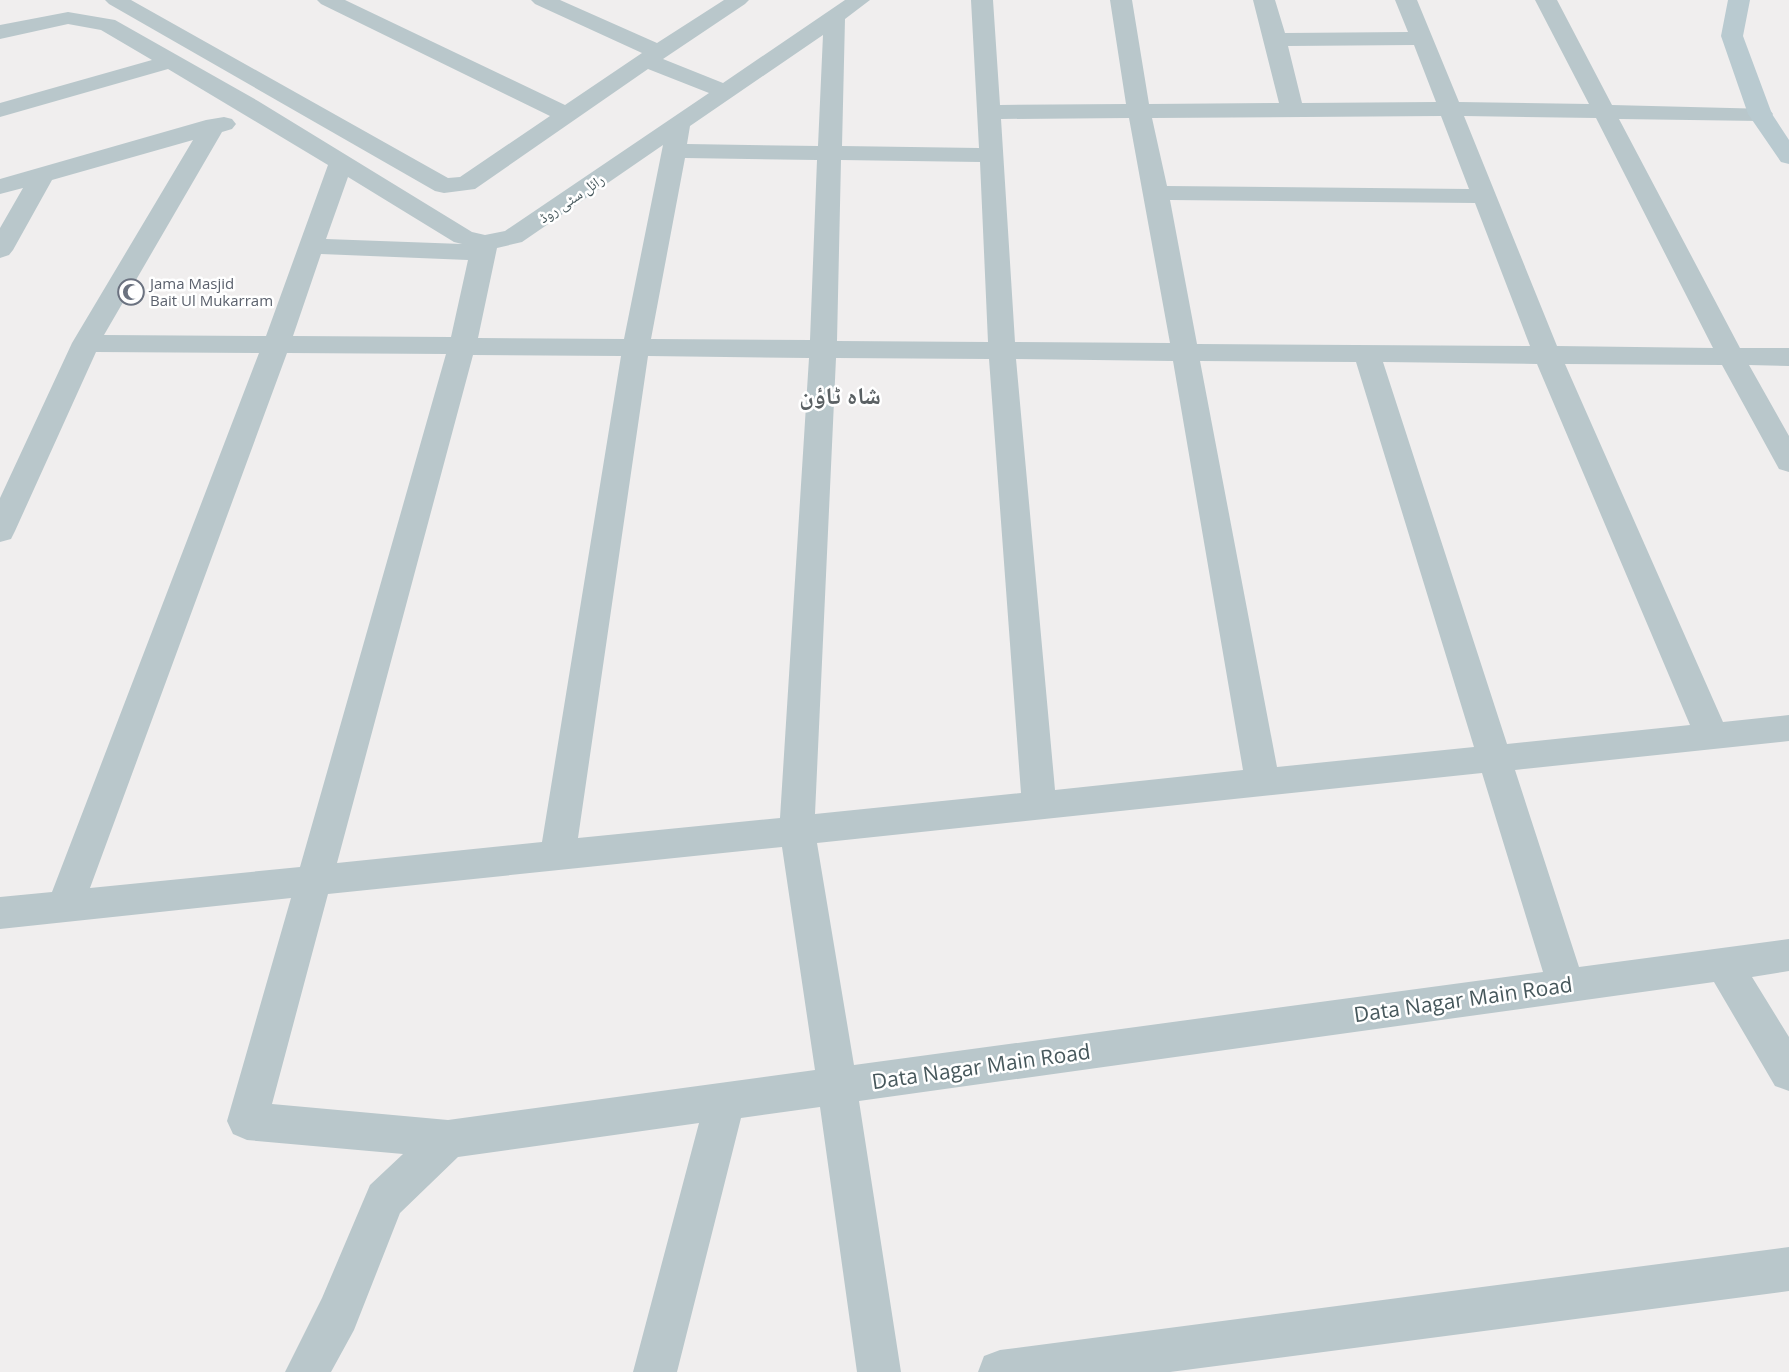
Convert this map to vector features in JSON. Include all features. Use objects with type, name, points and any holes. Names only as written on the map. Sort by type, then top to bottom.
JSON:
[{"type":"street","points":[[116,0],[444,186],[466,184],[730,2]]},
{"type":"street","points":[[328,0],[566,114]]},
{"type":"street","points":[[542,0],[727,92]]},
{"type":"street","name":"رائل سٹی روڈ","points":[[311,246],[484,248],[513,237],[859,0]]},
{"type":"street","points":[[982,0],[991,112],[990,155],[1002,352],[1039,805]]},
{"type":"street","points":[[1121,0],[1139,112],[1156,193],[1263,783]]},
{"type":"street","points":[[1264,0],[1276,40],[1292,111]]},
{"type":"street","points":[[1407,0],[1547,356],[1712,736]]},
{"type":"street","points":[[1546,0],[1731,357],[1789,462]]},
{"type":"street","points":[[1738,0],[1732,36],[1761,114],[1789,157]]},
{"type":"street","points":[[0,32],[68,18],[107,25],[250,106],[484,248],[462,347],[315,879]]},
{"type":"street","points":[[834,19],[823,350],[796,830],[837,1085],[879,1372]]},
{"type":"street","points":[[1276,40],[1422,38]]},
{"type":"street","points":[[0,110],[171,61]]},
{"type":"street","points":[[991,112],[1450,109],[1761,114]]},
{"type":"street","points":[[0,187],[214,125],[267,118]]},
{"type":"street","points":[[2,522],[86,343],[214,125]]},
{"type":"street","points":[[558,855],[636,348],[679,125]]},
{"type":"street","points":[[674,151],[990,155]]},
{"type":"street","points":[[65,905],[276,345],[341,163]]},
{"type":"street","points":[[0,250],[43,174]]},
{"type":"street","points":[[1156,193],[1484,196]]},
{"type":"street","points":[[86,343],[1789,357]]},
{"type":"street","points":[[1367,355],[1566,985]]},
{"type":"street","points":[[0,913],[1789,728]]},
{"type":"street","name":"Data Nagar Main Road","points":[[315,879],[248,1121],[448,1139],[1789,955]]},
{"type":"street","points":[[1724,963],[1789,1073]]},
{"type":"street","points":[[655,1372],[725,1101]]},
{"type":"street","points":[[307,1372],[338,1314],[384,1199],[448,1139]]},
{"type":"street","points":[[1000,1372],[1789,1269]]},
{"type":"place","name":"Jama Masjid Bait Ul Mukarram","points":[[131,292]]},
{"type":"district","name":"شاہ ٹاؤن","points":[[840,394]]}]
